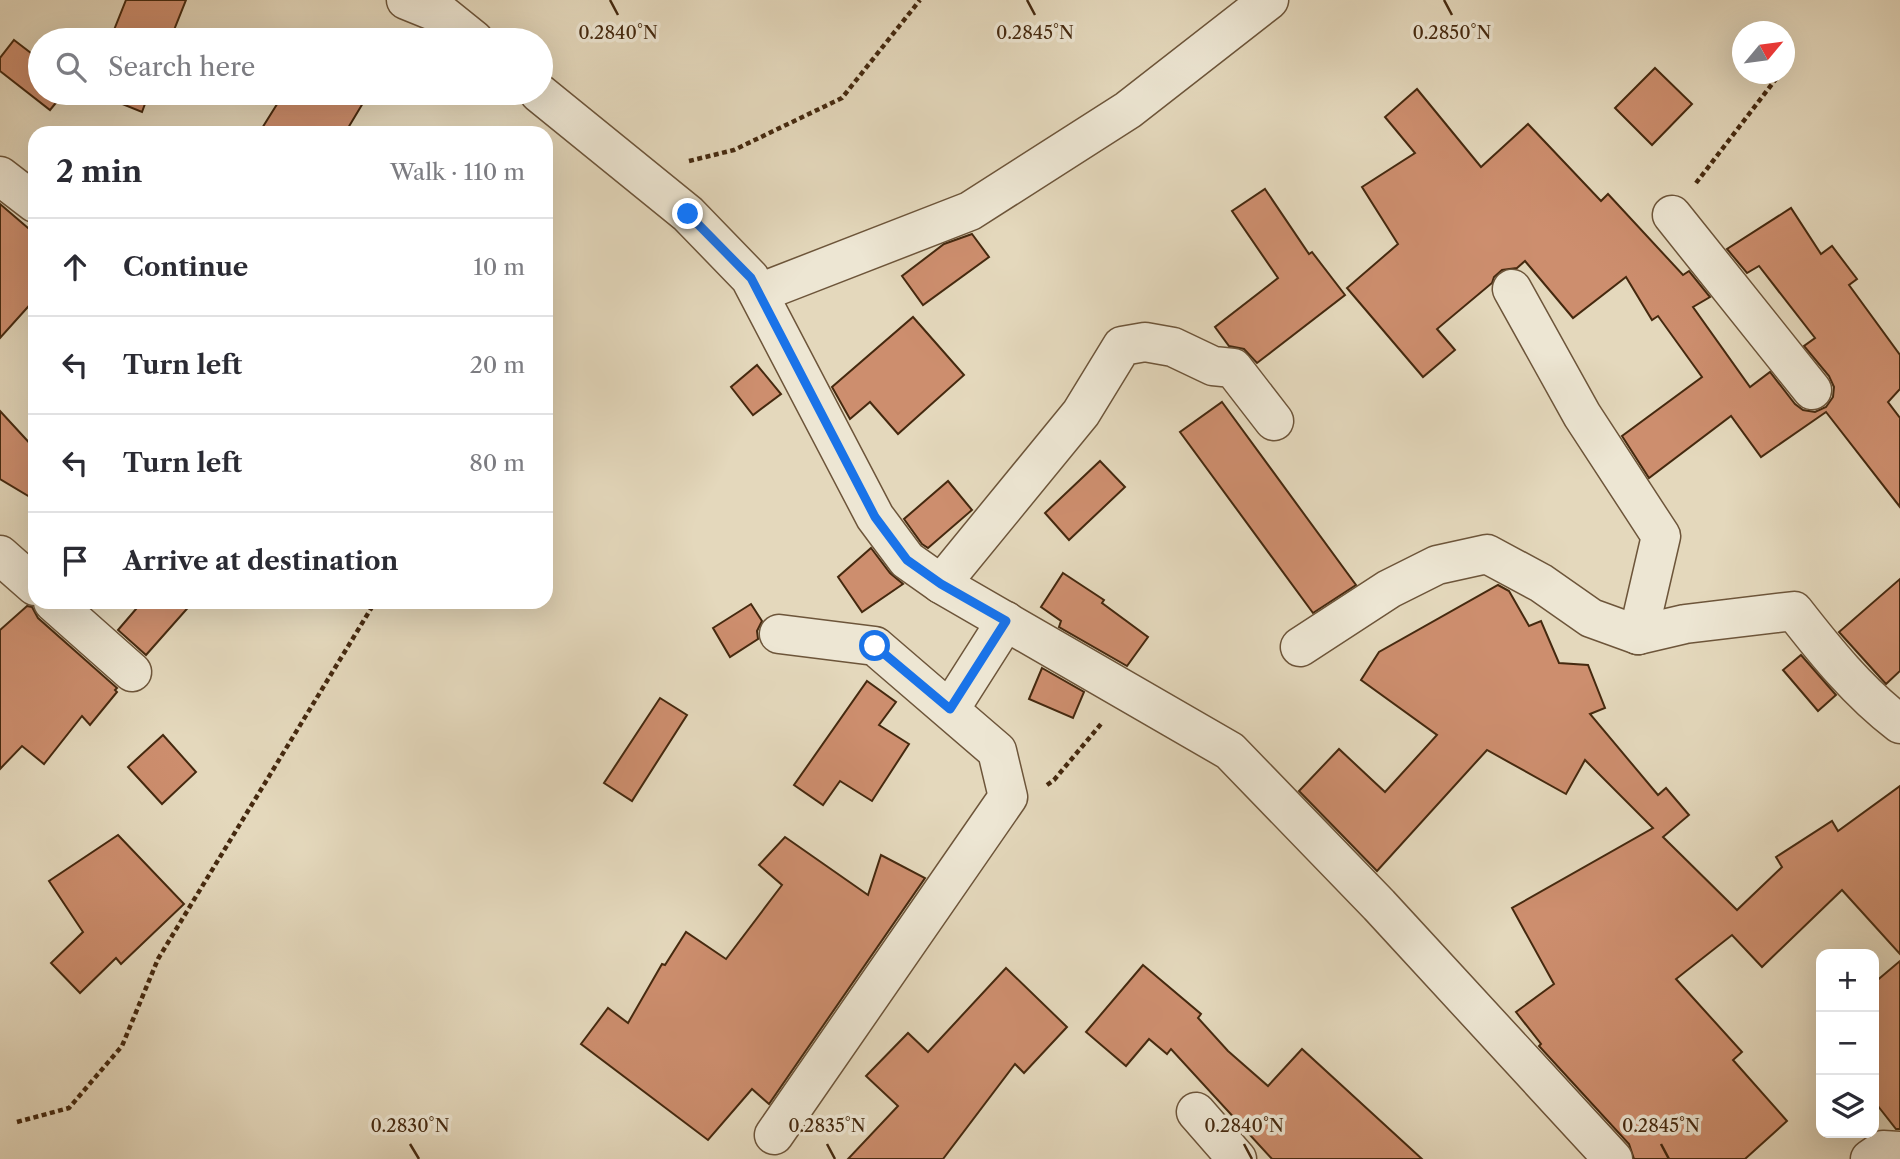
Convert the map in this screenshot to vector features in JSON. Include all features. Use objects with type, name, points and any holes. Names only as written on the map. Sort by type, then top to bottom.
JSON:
[{"type":"street","points":[[406,0],[443,15],[459,28]]},
{"type":"street","points":[[759,293],[970,211],[1128,110],[1269,0]]},
{"type":"street","points":[[553,104],[688,214],[751,278],[875,517],[907,560],[941,584],[1230,751],[1379,905],[1613,1159]]},
{"type":"street","points":[[0,176],[28,198]]},
{"type":"street","points":[[1672,215],[1812,390]]},
{"type":"street","points":[[1512,289],[1582,415],[1661,536],[1638,635]]},
{"type":"street","points":[[941,584],[1081,413],[1122,346],[1145,342],[1173,347],[1213,366],[1233,368],[1275,421]]},
{"type":"street","points":[[1300,647],[1389,589],[1437,565],[1487,554],[1541,583],[1591,618],[1638,635],[1685,624],[1794,611],[1871,702],[1900,724]]},
{"type":"street","points":[[0,555],[28,580]]},
{"type":"street","points":[[61,609],[132,672]]},
{"type":"street","points":[[950,709],[1006,621]]},
{"type":"street","points":[[774,1135],[1008,797],[997,751],[875,646],[779,634]]},
{"type":"street","points":[[1196,1112],[1237,1159]]},
{"type":"street","points":[[1870,1159],[1883,1150],[1900,1151]]},
{"type":"path","points":[[638,173],[734,150],[842,98],[920,0]]},
{"type":"path","points":[[1672,215],[1772,84]]},
{"type":"path","points":[[17,1122],[69,1108],[122,1046],[158,959],[371,609]]},
{"type":"path","points":[[993,819],[1054,780],[1128,691]]},
{"type":"building","points":[[126,0],[186,0],[175,28],[115,28]]},
{"type":"building","points":[[14,40],[28,51],[28,93],[0,71],[0,58]]},
{"type":"building","points":[[1655,68],[1692,104],[1652,145],[1615,108]]},
{"type":"building","points":[[1417,89],[1481,167],[1528,124],[1601,201],[1608,194],[1683,275],[1689,271],[1710,297],[1693,307],[1750,387],[1770,372],[1795,404],[1803,410],[1815,412],[1826,407],[1833,397],[1834,387],[1829,376],[1804,346],[1815,338],[1759,266],[1747,273],[1727,249],[1791,208],[1821,254],[1832,246],[1857,279],[1849,285],[1900,355],[1900,389],[1888,402],[1900,418],[1900,507],[1826,412],[1761,457],[1731,416],[1649,478],[1622,436],[1702,377],[1658,316],[1652,320],[1626,277],[1573,318],[1525,261],[1517,268],[1502,270],[1492,283],[1437,329],[1455,350],[1423,377],[1347,288],[1398,244],[1362,187],[1415,153],[1385,117]]},
{"type":"building","points":[[125,105],[145,105],[142,112]]},
{"type":"building","points":[[276,105],[362,105],[349,126],[263,126]]},
{"type":"building","points":[[1265,189],[1309,254],[1312,252],[1345,295],[1257,363],[1244,349],[1229,346],[1215,327],[1278,278],[1232,211]]},
{"type":"building","points":[[0,204],[28,228],[28,307],[0,338]]},
{"type":"building","points":[[972,234],[989,257],[923,305],[902,276],[944,244]]},
{"type":"building","points":[[913,317],[964,375],[898,434],[870,402],[850,419],[832,387]]},
{"type":"building","points":[[757,365],[781,394],[753,415],[731,387]]},
{"type":"building","points":[[1222,402],[1356,585],[1313,613],[1180,432]]},
{"type":"building","points":[[0,411],[28,441],[28,496],[0,479]]},
{"type":"building","points":[[1100,461],[1125,487],[1069,540],[1045,513]]},
{"type":"building","points":[[948,481],[972,510],[928,548],[904,519]]},
{"type":"building","points":[[871,548],[890,573],[903,584],[862,612],[838,577]]},
{"type":"building","points":[[1063,573],[1104,600],[1102,603],[1148,637],[1127,666],[1059,627],[1061,621],[1041,607]]},
{"type":"building","points":[[1900,579],[1900,671],[1886,684],[1839,632]]},
{"type":"building","points":[[1498,585],[1509,591],[1529,626],[1541,621],[1559,663],[1588,665],[1605,708],[1590,714],[1658,795],[1666,788],[1689,815],[1663,837],[1737,910],[1782,867],[1776,857],[1832,821],[1838,831],[1900,786],[1900,954],[1842,890],[1762,967],[1732,935],[1676,979],[1742,1052],[1733,1060],[1787,1121],[1745,1159],[1634,1159],[1629,1144],[1539,1046],[1541,1044],[1516,1012],[1554,984],[1512,908],[1653,828],[1585,760],[1566,794],[1487,750],[1377,871],[1299,791],[1339,749],[1385,792],[1437,735],[1361,680],[1379,652]]},
{"type":"building","points":[[751,604],[762,621],[757,631],[758,639],[730,657],[713,628]]},
{"type":"building","points":[[28,606],[117,688],[117,692],[90,725],[82,716],[44,764],[22,746],[0,769],[0,630]]},
{"type":"building","points":[[136,609],[187,609],[146,655],[118,630]]},
{"type":"building","points":[[1801,655],[1836,695],[1818,711],[1783,670]]},
{"type":"building","points":[[1042,668],[1084,692],[1073,718],[1029,699]]},
{"type":"building","points":[[867,681],[896,702],[879,725],[909,744],[872,801],[840,781],[823,805],[794,785]]},
{"type":"building","points":[[660,698],[687,715],[632,801],[604,783]]},
{"type":"building","points":[[163,735],[196,772],[162,804],[128,767]]},
{"type":"building","points":[[118,835],[184,904],[121,964],[116,958],[80,993],[51,963],[83,932],[49,881]]},
{"type":"building","points":[[785,837],[868,895],[881,855],[925,878],[769,1104],[752,1089],[708,1140],[581,1044],[608,1008],[628,1023],[662,964],[665,965],[686,932],[726,959],[782,885],[759,865]]},
{"type":"building","points":[[1900,961],[1900,1129],[1896,1129],[1879,1107],[1879,979]]},
{"type":"building","points":[[1143,965],[1201,1014],[1198,1018],[1228,1051],[1268,1086],[1302,1049],[1422,1159],[1272,1159],[1171,1049],[1167,1054],[1149,1039],[1126,1066],[1086,1032]]},
{"type":"building","points":[[1006,968],[1067,1027],[1024,1073],[1015,1064],[943,1159],[848,1159],[898,1106],[866,1076],[908,1033],[928,1052]]},
{"type":"route","points":[[688,214],[751,278],[875,517],[907,560],[941,584],[1006,621],[950,709],[875,646]]}]
